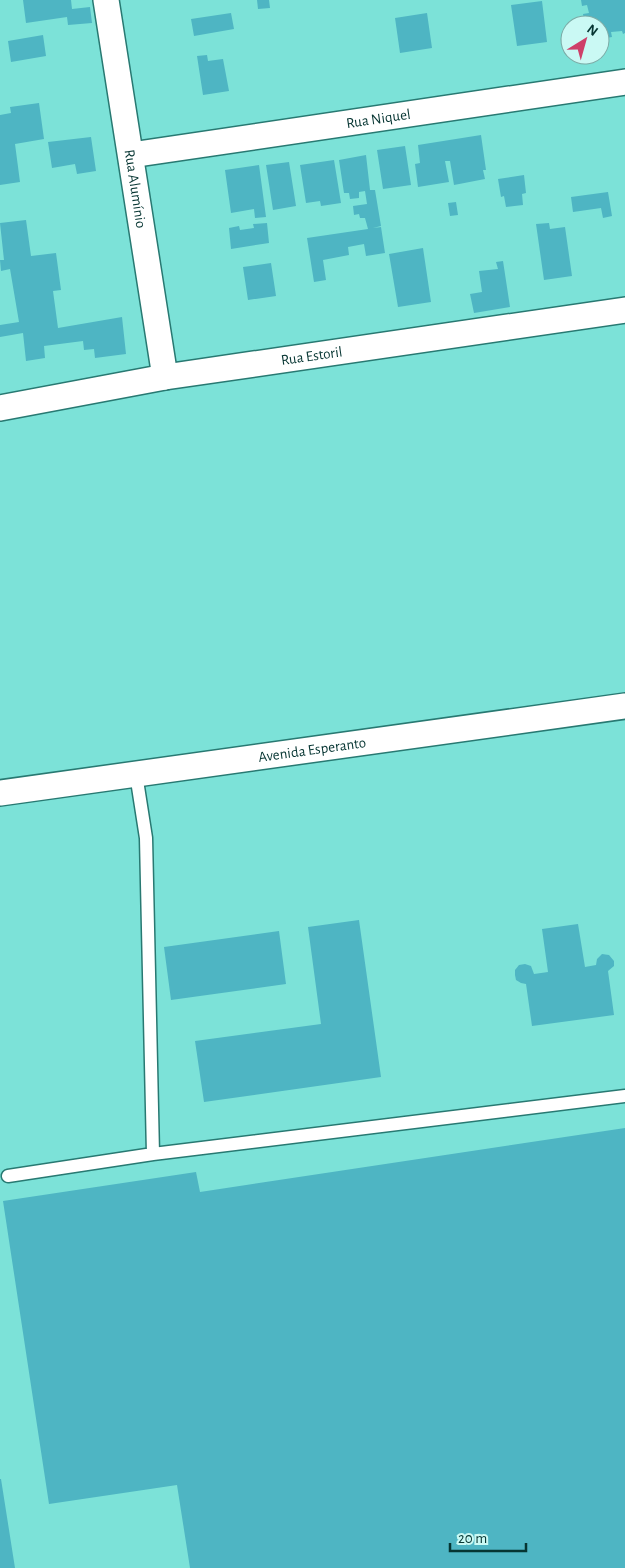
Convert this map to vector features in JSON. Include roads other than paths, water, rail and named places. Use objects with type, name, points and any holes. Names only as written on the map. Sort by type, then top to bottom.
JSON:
[{"type":"street","name":"Rua Alumínio","points":[[106,0],[165,377]]},
{"type":"street","name":"Rua Niquel","points":[[131,154],[625,82]]},
{"type":"street","name":"Rua Estoril","points":[[0,408],[165,377],[625,310]]},
{"type":"street","name":"Avenida Esperanto","points":[[0,793],[625,706]]},
{"type":"lane","points":[[136,774],[146,838],[153,1154]]},
{"type":"lane","points":[[8,1176],[153,1154],[625,1096]]}]
